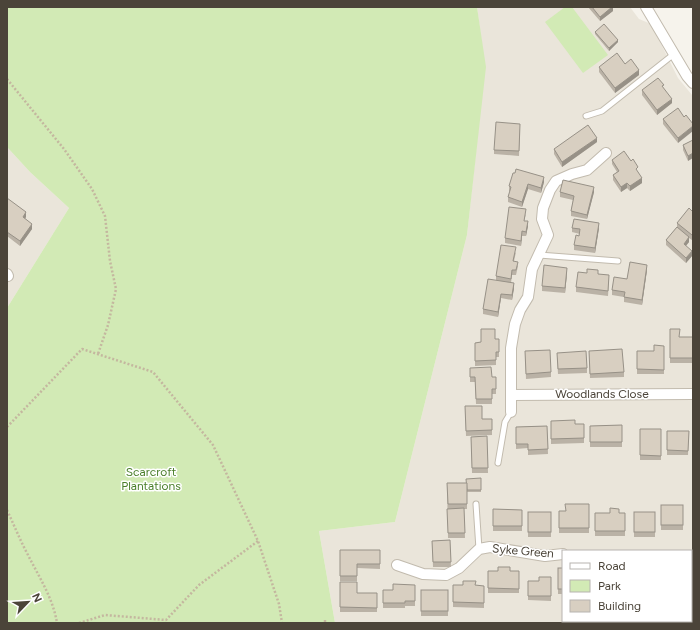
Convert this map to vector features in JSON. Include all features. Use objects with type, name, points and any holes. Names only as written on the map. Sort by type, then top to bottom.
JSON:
[{"type":"street","points":[[646,7],[687,76],[693,83]]},
{"type":"street","points":[[511,412],[511,348],[515,324],[520,310],[528,296],[532,269],[548,235],[542,219],[543,208],[550,190],[556,181],[587,170],[606,152]]},
{"type":"street","name":"Woodlands Close","points":[[511,394],[693,394]]},
{"type":"street","name":"Syke Green","points":[[397,565],[422,574],[446,575],[459,568],[479,550],[490,547],[545,556],[562,554]]},
{"type":"lane","points":[[586,116],[602,111],[674,54]]},
{"type":"lane","points":[[539,255],[618,261]]},
{"type":"lane","points":[[498,463],[505,422],[511,412]]},
{"type":"lane","points":[[476,504],[479,550]]},
{"type":"path","points":[[7,79],[68,155],[92,189],[105,216],[110,260],[116,289],[108,326],[98,354]]},
{"type":"path","points":[[7,427],[82,349],[153,372],[213,445],[258,541],[279,604],[282,623]]},
{"type":"path","points":[[7,510],[27,554],[43,582],[55,610],[57,623]]},
{"type":"path","points":[[80,623],[105,615],[166,620],[199,585],[258,541]]},
{"type":"shaded area","points":[[477,7],[630,7],[639,19],[651,24],[678,78],[692,95],[693,92],[693,623],[335,623],[319,531],[395,522],[467,235],[485,67]]},
{"type":"shaded area","points":[[7,147],[30,172],[69,208],[7,308]]},
{"type":"green space","name":"Scarcroft Plantations","points":[[7,7],[477,7],[486,67],[467,235],[395,522],[319,531],[335,623],[7,623],[7,308],[69,208],[30,172],[7,147]]},
{"type":"green space","points":[[565,7],[572,7],[608,55],[583,73],[545,22]]},
{"type":"building","points":[[592,7],[612,7],[600,17]]},
{"type":"building","points":[[604,24],[618,40],[609,48],[595,32]]},
{"type":"building","points":[[617,53],[625,64],[631,59],[639,70],[615,88],[599,67]]},
{"type":"building","points":[[658,78],[672,99],[657,110],[642,90]]},
{"type":"building","points":[[678,108],[684,117],[686,115],[693,126],[678,138],[663,119]]},
{"type":"building","points":[[496,122],[520,124],[519,151],[494,150]]},
{"type":"building","points":[[588,125],[597,138],[562,162],[554,149]]},
{"type":"building","points":[[693,140],[693,153],[688,156],[683,145]]},
{"type":"building","points":[[624,151],[631,161],[633,159],[638,167],[636,169],[642,178],[630,186],[627,183],[621,187],[613,175],[619,171],[612,160]]},
{"type":"building","points":[[516,169],[544,177],[541,188],[528,184],[522,202],[508,197],[511,187],[509,186],[513,173],[515,173]]},
{"type":"building","points":[[563,180],[594,187],[587,215],[571,211],[574,196],[560,192]]},
{"type":"building","points":[[7,198],[26,212],[23,217],[32,224],[20,241],[7,232]]},
{"type":"building","points":[[509,207],[526,209],[524,221],[528,221],[526,232],[522,231],[521,241],[505,238]]},
{"type":"building","points":[[689,208],[693,212],[692,235],[677,223]]},
{"type":"building","points":[[574,219],[599,223],[595,248],[574,245],[576,235],[579,236],[580,229],[572,228]]},
{"type":"building","points":[[677,227],[689,237],[684,244],[692,251],[686,258],[666,240]]},
{"type":"building","points":[[501,245],[516,247],[513,261],[518,262],[516,270],[512,270],[511,279],[496,276]]},
{"type":"building","points":[[630,262],[647,265],[642,300],[624,297],[625,292],[612,290],[614,277],[627,279]]},
{"type":"building","points":[[544,265],[567,268],[565,288],[542,286]]},
{"type":"building","points":[[587,269],[598,270],[598,274],[609,275],[608,291],[576,287],[578,272],[587,273]]},
{"type":"building","points":[[488,279],[514,283],[512,295],[501,294],[498,312],[483,309]]},
{"type":"building","points":[[481,329],[495,329],[495,339],[499,339],[499,352],[496,352],[496,360],[475,361],[475,343],[481,342]]},
{"type":"building","points":[[670,329],[680,329],[679,337],[693,337],[693,358],[670,358]]},
{"type":"building","points":[[654,345],[664,346],[664,370],[637,369],[637,351],[654,351]]},
{"type":"building","points":[[622,349],[624,372],[590,374],[589,351]]},
{"type":"building","points":[[550,350],[551,372],[526,374],[525,351]]},
{"type":"building","points":[[586,351],[587,368],[558,369],[557,353]]},
{"type":"building","points":[[491,367],[492,377],[496,377],[496,389],[492,389],[492,399],[476,399],[475,377],[470,377],[470,368]]},
{"type":"building","points":[[465,406],[482,406],[482,419],[492,419],[492,430],[466,431]]},
{"type":"building","points":[[575,420],[575,424],[584,424],[584,438],[551,439],[551,421]]},
{"type":"building","points":[[622,425],[622,442],[590,442],[590,426]]},
{"type":"building","points":[[547,426],[548,449],[528,450],[528,444],[516,444],[516,427]]},
{"type":"building","points":[[640,429],[661,429],[661,456],[640,455]]},
{"type":"building","points":[[667,431],[689,431],[688,451],[667,450]]},
{"type":"building","points":[[487,436],[488,468],[472,468],[471,437]]},
{"type":"building","points":[[481,478],[481,490],[467,490],[466,479]]},
{"type":"building","points":[[447,483],[467,483],[467,504],[448,504]]},
{"type":"building","points":[[565,504],[589,504],[589,528],[559,528],[559,511],[566,511]]},
{"type":"building","points":[[661,505],[683,505],[683,525],[661,525]]},
{"type":"building","points":[[464,508],[465,533],[448,533],[447,509]]},
{"type":"building","points":[[610,508],[619,509],[619,513],[625,513],[625,531],[595,531],[595,513],[610,513]]},
{"type":"building","points":[[493,509],[522,510],[522,526],[493,526]]},
{"type":"building","points":[[528,512],[551,512],[551,532],[528,532]]},
{"type":"building","points":[[634,512],[655,512],[655,532],[634,532]]},
{"type":"building","points":[[450,540],[451,562],[433,562],[432,541]]},
{"type":"building","points":[[340,550],[380,550],[380,564],[357,564],[357,576],[340,576]]},
{"type":"building","points":[[498,567],[510,567],[510,571],[519,571],[519,589],[488,588],[488,571],[498,571]]},
{"type":"building","points":[[558,568],[562,568],[562,589],[558,589]]},
{"type":"building","points":[[539,577],[551,577],[551,596],[528,596],[528,581],[539,581]]},
{"type":"building","points":[[463,581],[476,581],[475,585],[484,586],[484,603],[453,602],[453,585],[463,585]]},
{"type":"building","points":[[340,582],[357,582],[357,593],[377,593],[377,608],[340,607]]},
{"type":"building","points":[[393,584],[415,585],[415,601],[405,601],[405,603],[383,603],[383,590],[393,590]]},
{"type":"building","points":[[421,590],[448,590],[448,611],[421,611]]},
{"type":"building","points":[[692,596],[693,596],[692,614]]}]
